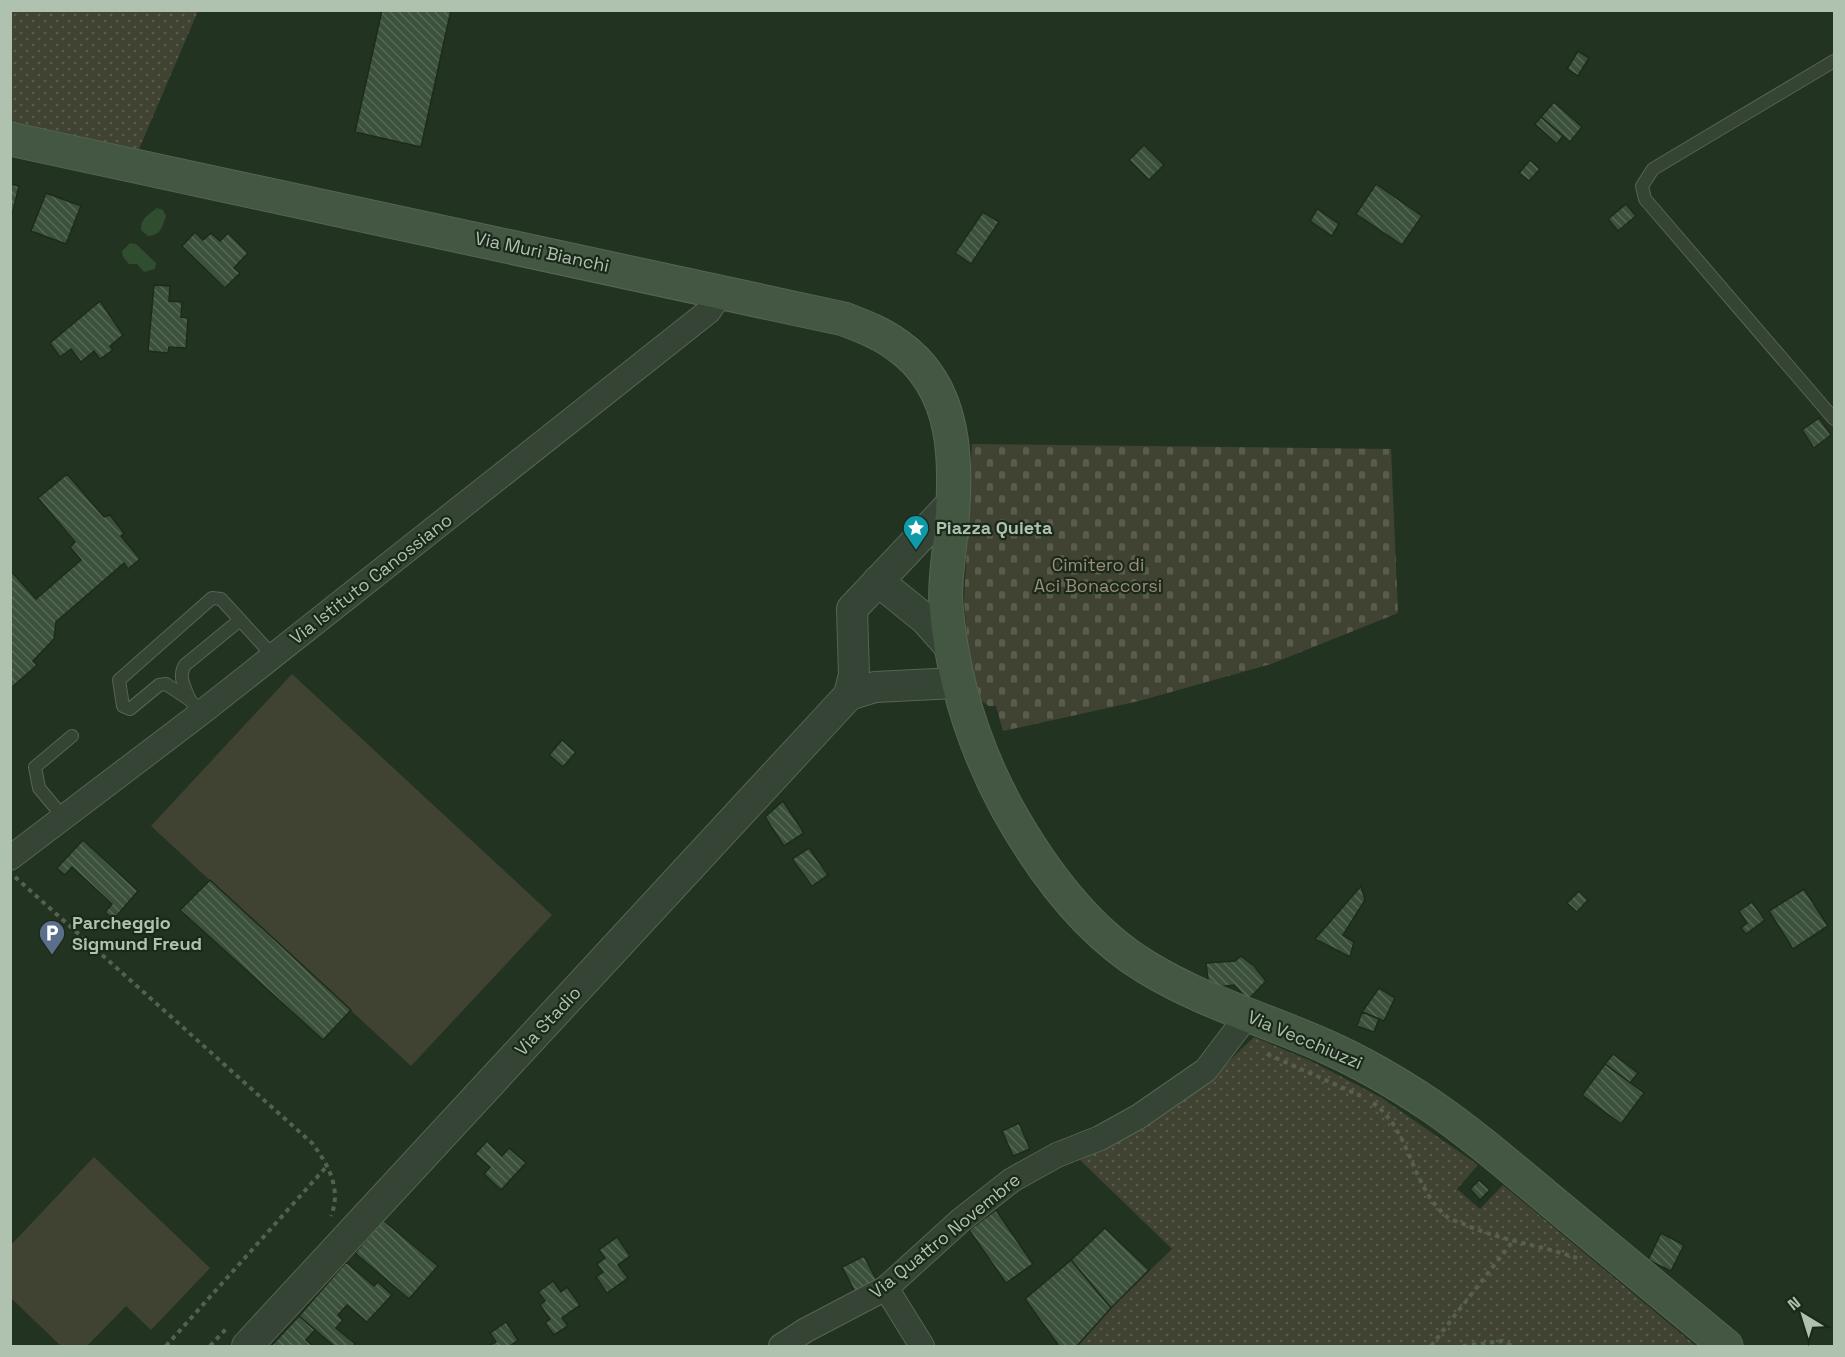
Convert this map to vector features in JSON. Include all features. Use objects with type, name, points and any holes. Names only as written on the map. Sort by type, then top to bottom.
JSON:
[{"type":"main road","name":"Via Muri Bianchi","points":[[10,139],[722,291],[844,319],[890,340],[916,360],[930,377],[942,400],[952,437],[955,471],[954,501],[945,600],[951,648]]},
{"type":"main road","name":"Via Vecchiuzzi","points":[[951,648],[956,683],[1004,802],[1029,847],[1059,888],[1101,934],[1145,966],[1239,1027],[1325,1046],[1371,1068],[1430,1105],[1495,1154],[1726,1347]]},
{"type":"street","name":"Via Istituto Canossiano","points":[[13,865],[64,818],[196,707],[273,656],[709,311],[722,291]]},
{"type":"street","points":[[849,695],[854,675],[852,609],[954,501]]},
{"type":"street","points":[[878,581],[925,619],[951,648]]},
{"type":"street","points":[[849,695],[875,687],[956,683]]},
{"type":"street","name":"Via Stadio","points":[[241,1333],[849,695]]},
{"type":"street","name":"Via Quattro Novembre","points":[[781,1347],[806,1330],[886,1288],[961,1220],[1012,1180],[1057,1155],[1100,1138],[1138,1117],[1206,1070],[1239,1027]]},
{"type":"street","points":[[886,1288],[922,1347]]},
{"type":"lane","points":[[1834,61],[1653,169],[1642,186],[1645,200],[1834,419]]},
{"type":"lane","points":[[196,707],[175,688],[166,684],[159,685],[130,709],[123,706],[119,680],[212,598],[221,599],[273,656]]},
{"type":"lane","points":[[196,707],[182,681],[181,671],[185,665],[240,620]]},
{"type":"lane","points":[[64,818],[39,788],[35,767],[72,736]]},
{"type":"path","points":[[13,865],[15,878],[312,1143],[333,1180],[335,1194],[332,1215],[324,1223]]},
{"type":"path","points":[[1239,1027],[1375,1105],[1393,1125],[1427,1192],[1446,1216],[1494,1237],[1550,1248],[1586,1261]]},
{"type":"path","points":[[166,1347],[327,1166]]},
{"type":"path","points":[[1431,1347],[1513,1241]]},
{"type":"path","points":[[210,1347],[241,1333]]},
{"type":"path","points":[[1463,1347],[1502,1341],[1512,1347]]},
{"type":"green space","points":[[10,11],[198,11],[139,149],[11,124]]},
{"type":"green space","name":"Cimitero di Aci Bonaccorsi","points":[[972,444],[1391,449],[1398,613],[1271,664],[1139,701],[1003,731],[996,706],[989,706],[973,695],[964,602]]},
{"type":"green space","points":[[292,674],[552,915],[411,1066],[151,826]]},
{"type":"green space","points":[[1254,1037],[1311,1061],[1382,1098],[1478,1165],[1457,1189],[1480,1209],[1503,1185],[1696,1346],[1077,1346],[1111,1308],[1172,1249],[1080,1160],[1142,1125],[1218,1072]]},
{"type":"green space","points":[[94,1157],[210,1268],[151,1330],[126,1306],[87,1346],[61,1346],[11,1298],[11,1245]]},
{"type":"shaded area","points":[[157,208],[163,210],[166,216],[158,232],[148,236],[141,230],[142,223]]},
{"type":"shaded area","points":[[130,243],[136,244],[156,263],[155,269],[144,272],[137,264],[129,264],[123,257],[122,251]]},
{"type":"building","points":[[382,10],[451,10],[421,147],[355,132]]},
{"type":"building","points":[[1578,51],[1589,58],[1578,76],[1567,69]]},
{"type":"building","points":[[1554,102],[1582,127],[1570,142],[1541,117]]},
{"type":"building","points":[[1541,117],[1563,136],[1557,144],[1535,124]]},
{"type":"building","points":[[1144,145],[1164,165],[1149,180],[1129,160]]},
{"type":"building","points":[[1530,160],[1540,169],[1529,181],[1519,173]]},
{"type":"building","points":[[10,184],[19,186],[10,223]]},
{"type":"building","points":[[1376,184],[1422,216],[1402,245],[1356,214]]},
{"type":"building","points":[[46,193],[81,206],[66,244],[31,231]]},
{"type":"building","points":[[1626,204],[1636,216],[1618,231],[1608,219]]},
{"type":"building","points":[[1317,209],[1339,224],[1332,236],[1310,221]]},
{"type":"building","points":[[983,212],[999,222],[971,264],[955,253]]},
{"type":"building","points":[[195,232],[203,240],[211,233],[220,241],[228,233],[248,253],[234,268],[240,273],[225,288],[182,246]]},
{"type":"building","points":[[154,285],[170,286],[169,301],[182,302],[181,317],[188,318],[186,348],[169,347],[168,353],[148,351]]},
{"type":"building","points":[[100,301],[123,335],[110,346],[113,350],[100,359],[94,351],[81,362],[71,349],[60,357],[50,343]]},
{"type":"building","points":[[1819,418],[1831,435],[1814,448],[1802,430]]},
{"type":"building","points":[[67,474],[104,517],[110,515],[124,533],[121,536],[140,559],[128,569],[124,563],[56,622],[54,639],[33,661],[37,665],[10,689],[10,570],[36,599],[81,560],[70,547],[75,542],[38,498]]},
{"type":"building","points":[[562,740],[576,752],[563,767],[549,755]]},
{"type":"building","points":[[783,801],[804,833],[784,846],[765,817]]},
{"type":"building","points":[[83,840],[138,891],[113,920],[105,912],[112,904],[72,867],[65,875],[57,868]]},
{"type":"building","points":[[809,848],[828,875],[812,886],[792,859]]},
{"type":"building","points":[[210,880],[351,1010],[323,1040],[180,910]]},
{"type":"building","points":[[1361,886],[1365,900],[1343,935],[1354,942],[1350,957],[1315,939]]},
{"type":"building","points":[[1804,889],[1828,926],[1793,949],[1769,911]]},
{"type":"building","points":[[1579,891],[1588,900],[1577,912],[1567,903]]},
{"type":"building","points":[[1752,902],[1765,920],[1746,934],[1741,928],[1747,923],[1739,911]]},
{"type":"building","points":[[1241,956],[1254,966],[1266,981],[1248,1000],[1234,985],[1209,988],[1206,963],[1235,961]]},
{"type":"building","points":[[1379,988],[1395,998],[1384,1021],[1362,1012]]},
{"type":"building","points":[[1362,1012],[1379,1019],[1374,1032],[1357,1026]]},
{"type":"building","points":[[1613,1054],[1638,1073],[1630,1083],[1605,1064]]},
{"type":"building","points":[[1605,1064],[1644,1093],[1621,1124],[1582,1095]]},
{"type":"building","points":[[1019,1123],[1030,1149],[1013,1156],[1002,1131]]},
{"type":"building","points":[[487,1141],[502,1156],[509,1148],[526,1163],[501,1190],[484,1174],[490,1167],[475,1154]]},
{"type":"building","points":[[1479,1180],[1490,1190],[1480,1200],[1470,1189]]},
{"type":"building","points":[[996,1210],[1033,1264],[1006,1283],[969,1230]]},
{"type":"building","points":[[383,1220],[438,1266],[409,1299],[355,1253]]},
{"type":"building","points":[[1105,1228],[1149,1270],[1111,1308],[1071,1260]]},
{"type":"building","points":[[1661,1233],[1684,1245],[1671,1271],[1648,1260]]},
{"type":"building","points":[[617,1237],[630,1256],[618,1265],[628,1278],[607,1293],[596,1277],[603,1272],[597,1264],[605,1258],[599,1250]]},
{"type":"building","points":[[864,1256],[878,1283],[856,1294],[842,1267]]},
{"type":"building","points":[[1071,1260],[1111,1308],[1077,1346],[1059,1346],[1025,1299]]},
{"type":"building","points":[[346,1262],[374,1286],[378,1282],[392,1295],[367,1322],[347,1305],[338,1315],[343,1320],[336,1328],[355,1344],[353,1346],[334,1346],[299,1316]]},
{"type":"building","points":[[553,1281],[561,1292],[567,1287],[580,1305],[562,1318],[568,1326],[554,1335],[545,1323],[550,1319],[540,1305],[545,1301],[538,1292]]},
{"type":"building","points":[[299,1316],[315,1330],[306,1340],[313,1346],[271,1346]]},
{"type":"building","points":[[506,1322],[518,1340],[510,1346],[488,1346],[496,1342],[490,1333]]},
{"type":"place","name":"Piazza Quieta","points":[[916,551]]},
{"type":"place","name":"Parcheggio Sigmund Freud","points":[[52,956]]}]
